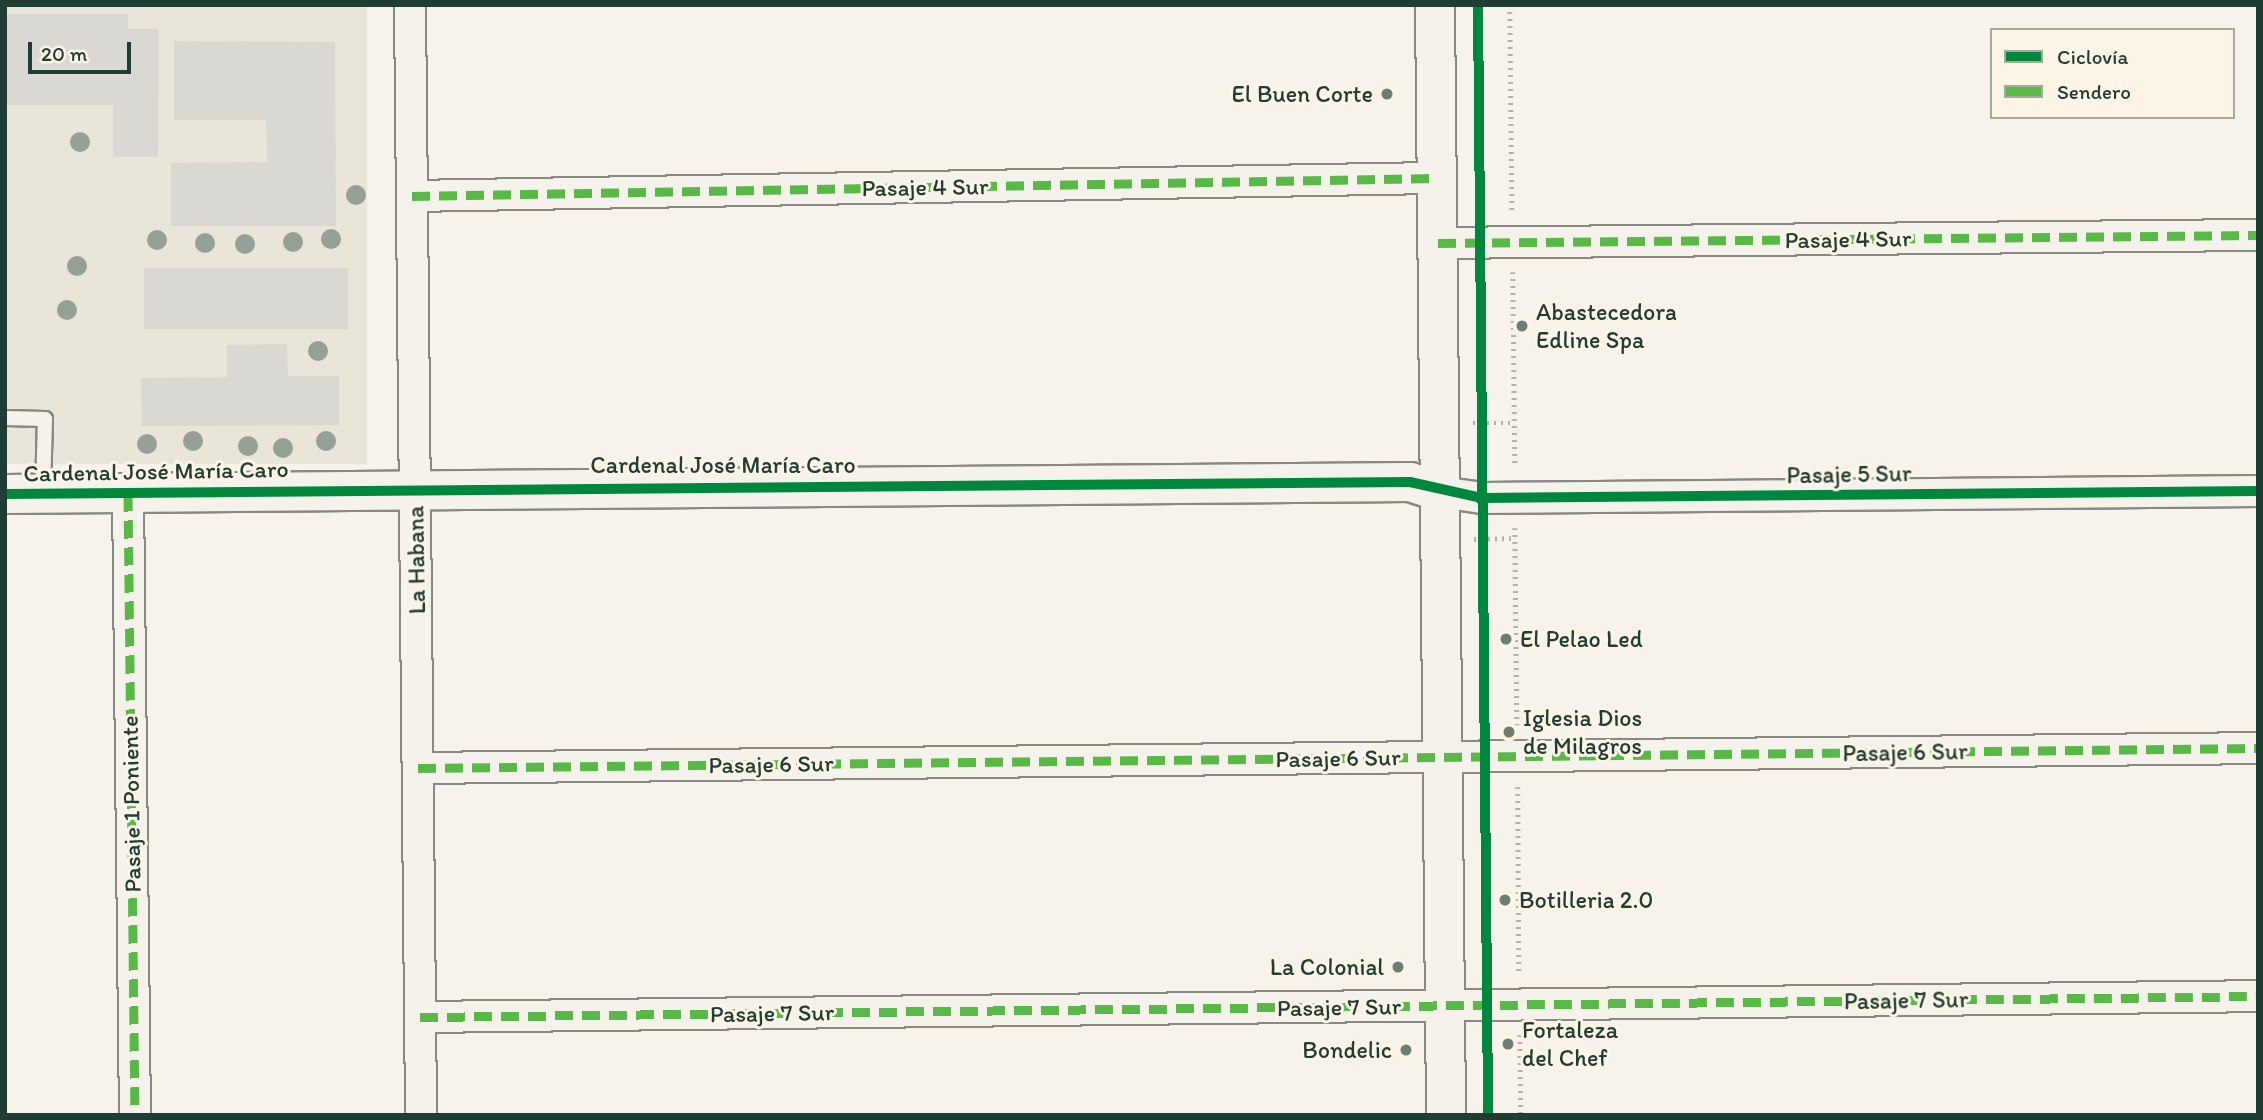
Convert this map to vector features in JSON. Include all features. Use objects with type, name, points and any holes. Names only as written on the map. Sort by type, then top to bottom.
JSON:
[{"type":"street","name":"La Habana","points":[[410,5],[421,1115]]},
{"type":"street","points":[[1435,5],[1446,1115]]},
{"type":"street","name":"Pasaje 4 Sur","points":[[412,196],[1437,178]]},
{"type":"street","name":"Pasaje 4 Sur","points":[[1438,243],[2258,235]]},
{"type":"street","name":"Cardenal José María Caro","points":[[5,494],[416,487],[1410,482],[1440,492]]},
{"type":"street","name":"Pasaje 5 Sur","points":[[1440,492],[1482,498],[1515,498],[2258,491]]},
{"type":"street","name":"Pasaje 1 Poniente","points":[[128,493],[135,1115]]},
{"type":"street","name":"Pasaje 6 Sur","points":[[418,768],[2258,748]]},
{"type":"street","name":"Pasaje 7 Sur","points":[[420,1017],[2258,996]]},
{"type":"lane","points":[[5,418],[45,419],[43,494]]},
{"type":"path","points":[[1510,5],[1521,1115]]},
{"type":"path","points":[[1482,409],[1482,435]]},
{"type":"path","points":[[1482,498],[1483,553]]},
{"type":"shaded area","points":[[5,5],[367,5],[367,464],[5,464]]},
{"type":"building","points":[[5,14],[128,14],[128,29],[159,29],[158,157],[113,157],[113,105],[5,105]]},
{"type":"building","points":[[174,41],[335,42],[336,226],[171,226],[171,163],[267,162],[266,120],[174,120]]},
{"type":"building","points":[[144,268],[348,268],[348,329],[144,329]]},
{"type":"building","points":[[287,344],[288,376],[339,376],[339,425],[142,426],[141,378],[227,377],[227,345]]},
{"type":"marked path","points":[[412,196],[1437,178]]},
{"type":"marked path","points":[[1438,243],[2258,235]]},
{"type":"marked path","points":[[128,493],[135,1115]]},
{"type":"marked path","points":[[418,768],[2258,748]]},
{"type":"marked path","points":[[420,1017],[2258,996]]},
{"type":"cycle path","points":[[1478,5],[1488,1115]]},
{"type":"cycle path","points":[[5,494],[1410,482],[1482,498],[2258,491]]},
{"type":"place","name":"El Buen Corte","points":[[1387,94]]},
{"type":"place","name":"Abastecedora Edline Spa","points":[[1522,326]]},
{"type":"place","name":"El Pelao Led","points":[[1506,639]]},
{"type":"place","name":"Iglesia Dios de Milagros","points":[[1509,732]]},
{"type":"place","name":"Botilleria 2.0","points":[[1505,900]]},
{"type":"place","name":"La Colonial","points":[[1398,967]]},
{"type":"place","name":"Fortaleza del Chef","points":[[1508,1044]]},
{"type":"place","name":"Bondelic","points":[[1406,1050]]}]
